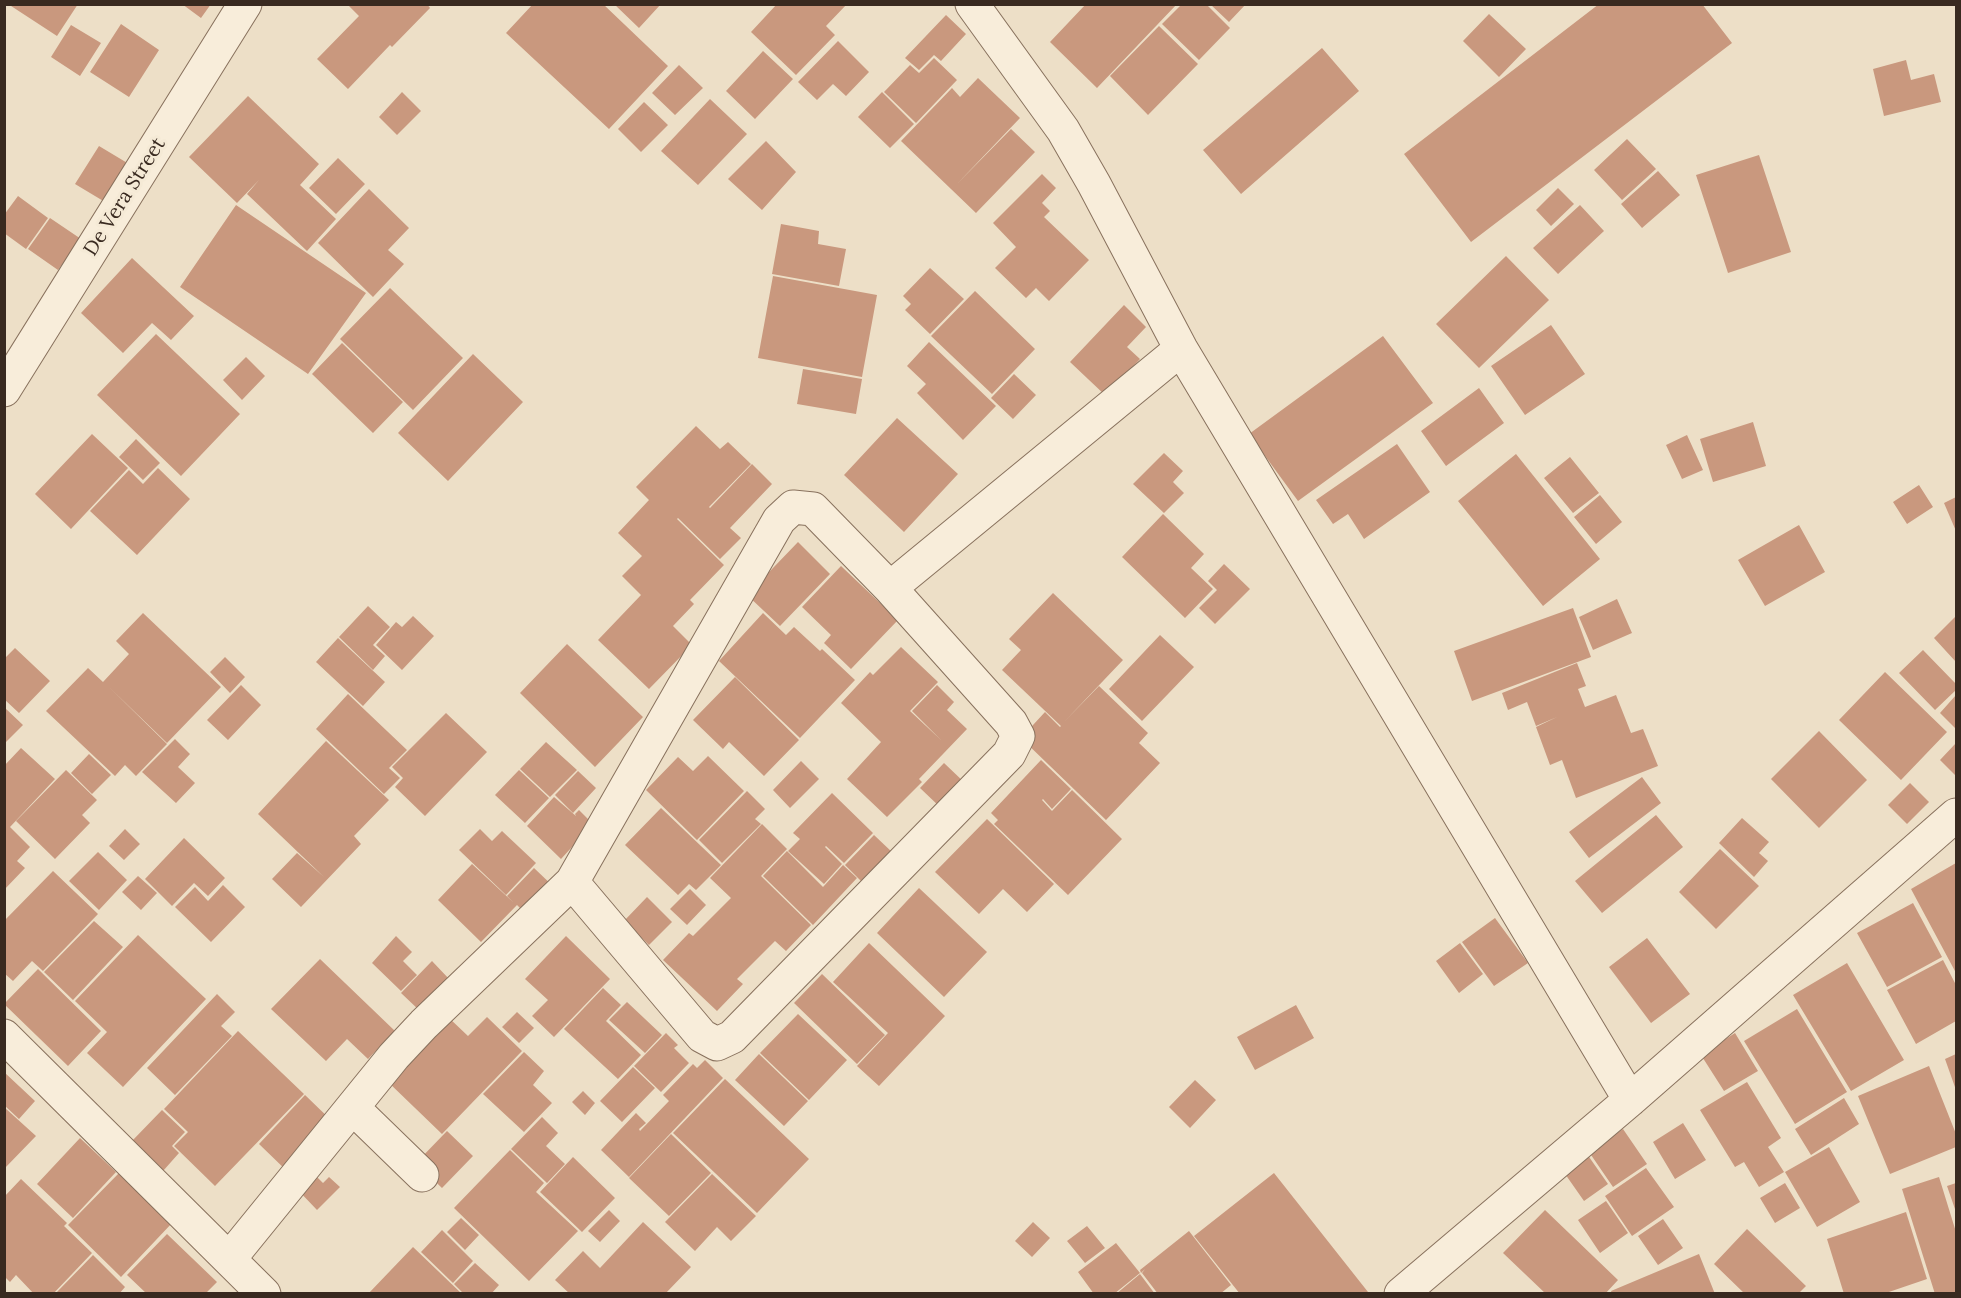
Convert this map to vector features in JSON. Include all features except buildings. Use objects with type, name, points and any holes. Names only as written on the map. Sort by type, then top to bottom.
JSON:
[{"type":"street","name":"De Vera Street","points":[[4,390],[245,4]]},
{"type":"street","points":[[972,4],[1063,130],[1094,184],[1180,349],[1630,1100]]},
{"type":"street","points":[[890,588],[1180,349]]},
{"type":"street","points":[[4,1036],[246,1282],[353,1108],[394,1056],[424,1024],[572,882],[779,520],[793,507],[813,509],[890,588],[1011,723],[1018,736],[1009,754],[732,1037],[717,1044],[702,1036],[572,882]]},
{"type":"street","points":[[1401,1293],[1630,1100],[1956,815]]},
{"type":"street","points":[[353,1108],[422,1175]]}]
